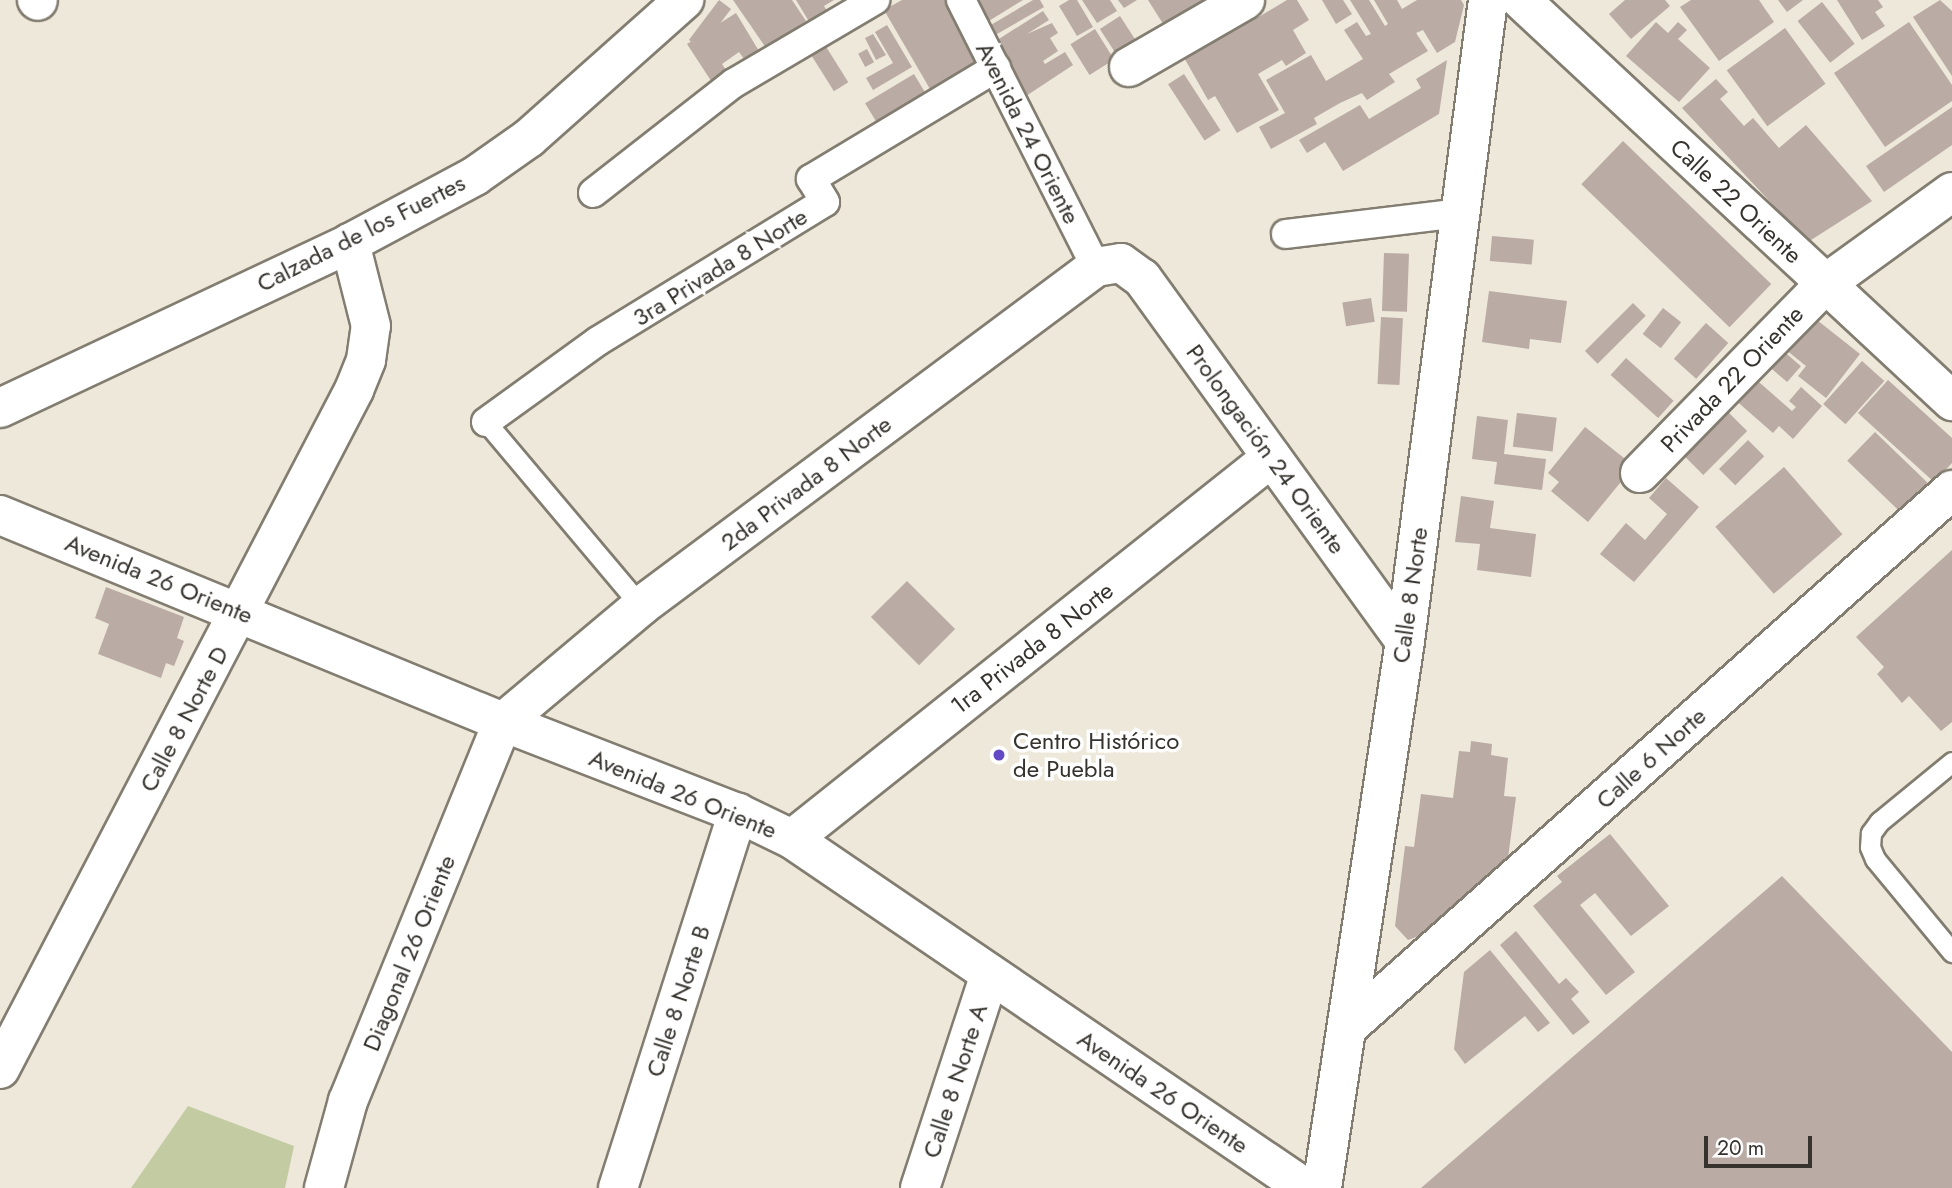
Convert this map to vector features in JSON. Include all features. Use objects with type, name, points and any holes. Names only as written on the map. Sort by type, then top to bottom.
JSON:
[{"type":"street","name":"Calzada de los Fuertes","points":[[0,408],[349,243],[475,176],[529,138],[684,0]]},
{"type":"street","points":[[593,193],[734,83],[876,0]]},
{"type":"street","name":"Avenida 24 Oriente","points":[[961,0],[996,68],[1108,265]]},
{"type":"street","points":[[1129,67],[1245,0]]},
{"type":"street","name":"Calle 8 Norte","points":[[1322,1188],[1349,1026],[1405,641],[1488,0]]},
{"type":"street","name":"Calle 22 Oriente","points":[[1521,0],[1952,401]]},
{"type":"street","name":"3ra Privada 8 Norte","points":[[486,422],[598,341],[825,202],[811,179],[996,68]]},
{"type":"street","name":"Privada 22 Oriente","points":[[1640,473],[1825,284],[1952,192]]},
{"type":"street","points":[[1286,234],[1461,213]]},
{"type":"street","name":"Calle 8 Norte D","points":[[0,1069],[240,612],[366,360],[370,326],[349,243]]},
{"type":"street","name":"Prolongación 24 Oriente","points":[[1108,265],[1142,278],[1405,641]]},
{"type":"street","name":"2da Privada 8 Norte","points":[[503,722],[641,606],[1108,265]]},
{"type":"street","name":"1ra Privada 8 Norte","points":[[792,839],[1272,457]]},
{"type":"street","name":"Calle 6 Norte","points":[[1349,1026],[1952,490]]},
{"type":"street","name":"Avenida 26 Oriente","points":[[0,515],[503,722],[738,813],[792,839],[1305,1188]]},
{"type":"street","name":"Diagonal 26 Oriente","points":[[324,1188],[348,1101],[503,722]]},
{"type":"street","name":"Calle 8 Norte B","points":[[618,1188],[738,813]]},
{"type":"street","name":"Calle 8 Norte A","points":[[920,1188],[990,974]]},
{"type":"lane","points":[[486,422],[641,606]]},
{"type":"lane","points":[[1952,762],[1880,822],[1871,833],[1870,847],[1875,859],[1952,952]]},
{"type":"green space","points":[[188,1106],[294,1146],[285,1188],[131,1188]]},
{"type":"building","points":[[719,0],[731,9],[701,49],[689,40]]},
{"type":"building","points":[[733,0],[792,0],[806,21],[766,48]]},
{"type":"building","points":[[796,0],[834,0],[824,6],[834,22],[816,33]]},
{"type":"building","points":[[902,0],[953,0],[986,57],[930,89],[884,10]]},
{"type":"building","points":[[969,0],[1023,0],[984,24]]},
{"type":"building","points":[[1033,0],[1040,0],[1044,7],[990,38],[984,29]]},
{"type":"building","points":[[1069,0],[1077,0],[1093,27],[1077,36],[1059,6]]},
{"type":"building","points":[[1082,0],[1110,0],[1117,11],[1097,23]]},
{"type":"building","points":[[1118,0],[1137,0],[1124,8]]},
{"type":"building","points":[[1148,0],[1222,0],[1172,38]]},
{"type":"building","points":[[1287,0],[1297,0],[1309,20],[1293,30],[1306,53],[1286,66],[1282,60],[1258,74],[1279,110],[1237,133],[1215,96],[1208,100],[1182,54],[1253,11],[1257,18]]},
{"type":"building","points":[[1322,0],[1343,0],[1352,14],[1336,24]]},
{"type":"building","points":[[1350,0],[1369,0],[1385,26],[1388,24],[1374,0],[1397,0],[1402,9],[1417,0],[1461,0],[1464,5],[1455,42],[1437,53],[1423,30],[1416,33],[1428,51],[1389,74],[1395,82],[1367,100],[1362,93],[1340,103],[1314,118],[1317,124],[1271,149],[1259,127],[1285,113],[1266,80],[1311,55],[1326,81],[1363,59],[1344,30],[1357,22],[1366,36],[1371,34]]},
{"type":"building","points":[[1625,0],[1665,0],[1670,6],[1631,39],[1609,14]]},
{"type":"building","points":[[1691,0],[1759,0],[1774,22],[1719,61],[1680,7]]},
{"type":"building","points":[[1778,0],[1803,0],[1787,12]]},
{"type":"building","points":[[1837,0],[1878,0],[1883,7],[1875,12],[1885,26],[1862,40]]},
{"type":"building","points":[[1940,0],[1952,11],[1952,76],[1913,17]]},
{"type":"building","points":[[1822,2],[1855,44],[1830,63],[1798,21]]},
{"type":"building","points":[[1043,11],[1049,20],[1027,34],[1052,23],[1058,33],[1050,38],[1058,51],[1043,61],[1045,64],[1065,52],[1073,65],[1023,98],[991,44]]},
{"type":"building","points":[[736,13],[762,56],[748,64],[739,52],[722,64],[733,81],[719,93],[687,44]]},
{"type":"building","points":[[1120,16],[1136,41],[1116,54],[1100,29]]},
{"type":"building","points":[[1656,22],[1668,33],[1678,22],[1687,30],[1678,39],[1710,68],[1679,102],[1626,56]]},
{"type":"building","points":[[1909,22],[1952,85],[1952,101],[1885,147],[1834,73]]},
{"type":"building","points":[[887,25],[912,67],[873,90],[866,78],[893,63],[875,32]]},
{"type":"building","points":[[1785,28],[1826,84],[1767,126],[1727,70]]},
{"type":"building","points":[[1095,29],[1114,60],[1089,75],[1070,44]]},
{"type":"building","points":[[873,34],[886,55],[876,60],[865,38]]},
{"type":"building","points":[[825,45],[848,82],[834,91],[811,54]]},
{"type":"building","points":[[867,49],[874,62],[865,67],[858,54]]},
{"type":"building","points":[[1447,60],[1439,114],[1343,171],[1325,142],[1307,153],[1299,140],[1360,105],[1369,119],[1421,88],[1416,79]]},
{"type":"building","points":[[914,74],[925,92],[876,121],[865,103]]},
{"type":"building","points":[[1184,74],[1220,130],[1205,141],[1168,84]]},
{"type":"building","points":[[1716,79],[1728,92],[1720,99],[1744,126],[1753,118],[1779,148],[1806,125],[1872,201],[1808,242],[1682,108]]},
{"type":"building","points":[[1952,107],[1952,145],[1884,192],[1866,166]]},
{"type":"building","points":[[1623,141],[1771,284],[1730,327],[1581,184]]},
{"type":"building","points":[[1492,236],[1534,240],[1532,265],[1490,261]]},
{"type":"building","points":[[1384,253],[1409,254],[1407,312],[1382,311]]},
{"type":"building","points":[[1489,291],[1567,301],[1561,343],[1530,339],[1529,349],[1482,342]]},
{"type":"building","points":[[1371,298],[1375,322],[1346,326],[1342,303]]},
{"type":"building","points":[[1633,303],[1646,316],[1598,364],[1585,351]]},
{"type":"building","points":[[1663,308],[1681,322],[1661,348],[1643,334]]},
{"type":"building","points":[[1803,309],[1860,354],[1826,398],[1798,376],[1806,366],[1775,341]]},
{"type":"building","points":[[1381,317],[1403,318],[1399,385],[1377,384]]},
{"type":"building","points":[[1706,323],[1728,343],[1696,379],[1674,359]]},
{"type":"building","points":[[1773,342],[1801,366],[1787,382],[1759,358]]},
{"type":"building","points":[[1626,358],[1674,401],[1658,418],[1611,375]]},
{"type":"building","points":[[1862,361],[1884,381],[1845,424],[1823,404]]},
{"type":"building","points":[[1744,369],[1792,411],[1796,407],[1789,401],[1801,387],[1822,406],[1793,439],[1779,426],[1773,433],[1725,391]]},
{"type":"building","points":[[1888,380],[1952,438],[1952,463],[1934,482],[1858,413]]},
{"type":"building","points":[[1716,400],[1747,431],[1703,475],[1672,444]]},
{"type":"building","points":[[1517,413],[1557,418],[1553,452],[1513,447]]},
{"type":"building","points":[[1477,416],[1508,420],[1504,454],[1546,459],[1542,490],[1494,484],[1497,462],[1472,459]]},
{"type":"building","points":[[1585,427],[1634,466],[1588,522],[1551,491],[1559,482],[1548,473]]},
{"type":"building","points":[[1875,432],[1930,485],[1902,514],[1847,461]]},
{"type":"building","points":[[1748,440],[1764,456],[1735,485],[1719,469]]},
{"type":"building","points":[[1784,467],[1842,534],[1774,594],[1715,527]]},
{"type":"building","points":[[1666,478],[1699,507],[1634,582],[1600,554],[1626,523],[1645,540],[1667,514],[1649,498]]},
{"type":"building","points":[[1461,496],[1494,501],[1490,528],[1536,534],[1531,577],[1477,570],[1480,544],[1455,542]]},
{"type":"building","points":[[1952,550],[1952,722],[1941,731],[1909,696],[1902,703],[1877,674],[1884,667],[1856,637]]},
{"type":"building","points":[[907,581],[955,629],[919,665],[871,617]]},
{"type":"building","points":[[106,587],[184,617],[177,638],[184,641],[174,666],[166,663],[161,678],[98,654],[109,624],[95,618]]},
{"type":"building","points":[[1471,741],[1492,744],[1491,755],[1508,758],[1504,796],[1516,797],[1508,858],[1419,936],[1408,940],[1395,926],[1405,846],[1414,847],[1421,794],[1453,798],[1459,751],[1470,752]]},
{"type":"building","points":[[1610,834],[1669,906],[1631,936],[1595,893],[1580,905],[1635,972],[1606,995],[1533,906],[1562,882],[1557,876]]},
{"type":"building","points":[[1782,876],[1952,1052],[1952,1188],[1421,1188]]},
{"type":"building","points":[[1516,931],[1559,984],[1566,978],[1579,992],[1571,999],[1590,1022],[1573,1035],[1500,945]]},
{"type":"building","points":[[1490,950],[1550,1023],[1538,1032],[1525,1016],[1465,1064],[1454,1049],[1464,972]]},
{"type":"place","name":"Centro Histórico de Puebla","points":[[999,755]]}]
